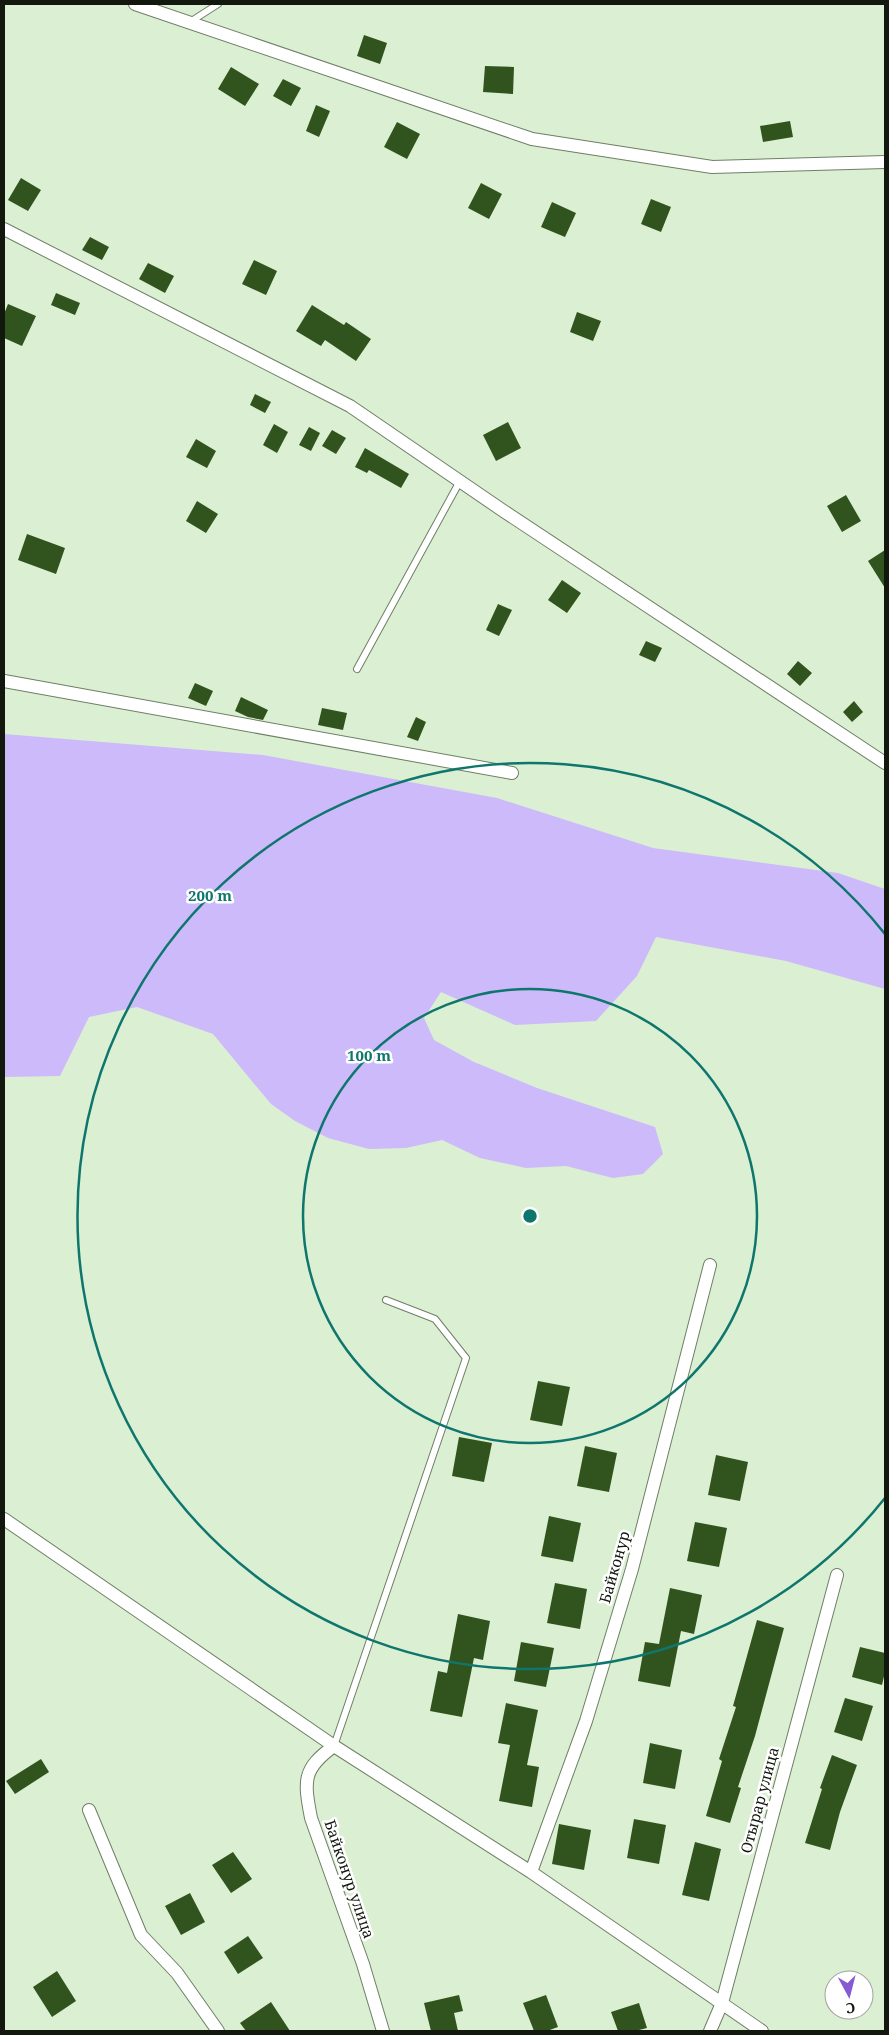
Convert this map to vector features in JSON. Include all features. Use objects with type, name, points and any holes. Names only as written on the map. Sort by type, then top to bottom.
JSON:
[{"type":"street","points":[[135,4],[532,139],[712,168],[884,164]]},
{"type":"street","points":[[4,229],[350,406],[885,763]]},
{"type":"street","points":[[4,681],[512,774]]},
{"type":"street","name":"Байконур","points":[[531,1872],[586,1722],[632,1569],[710,1265]]},
{"type":"street","points":[[4,1519],[334,1746],[531,1872],[762,2031]]},
{"type":"street","name":"Отырар улица","points":[[710,2031],[722,2003],[837,1575]]},
{"type":"street","name":"Байконур улица","points":[[334,1746],[317,1759],[307,1777],[307,1794],[312,1818],[363,1964],[383,2031]]},
{"type":"street","points":[[89,1810],[141,1935],[177,1973],[218,2031]]},
{"type":"lane","points":[[189,22],[218,4]]},
{"type":"lane","points":[[356,668],[460,481]]},
{"type":"lane","points":[[334,1746],[466,1358],[435,1319],[386,1300]]},
{"type":"shaded area","points":[[4,734],[263,755],[497,798],[653,848],[838,873],[885,889],[885,989],[786,961],[656,937],[637,976],[596,1021],[515,1025],[441,992],[424,1018],[434,1040],[474,1062],[537,1088],[655,1127],[663,1154],[643,1174],[613,1178],[566,1166],[526,1168],[480,1158],[442,1140],[406,1148],[369,1149],[328,1138],[295,1121],[271,1104],[213,1034],[137,1007],[89,1017],[60,1076],[4,1077]]},
{"type":"building","points":[[364,35],[387,43],[380,64],[357,56]]},
{"type":"building","points":[[485,66],[514,67],[513,94],[483,92]]},
{"type":"building","points":[[231,67],[259,84],[245,106],[218,89]]},
{"type":"building","points":[[283,79],[301,88],[291,106],[273,96]]},
{"type":"building","points":[[316,105],[330,111],[319,137],[306,131]]},
{"type":"building","points":[[790,121],[793,137],[763,142],[760,126]]},
{"type":"building","points":[[397,122],[420,134],[407,159],[384,147]]},
{"type":"building","points":[[21,178],[41,190],[28,211],[8,200]]},
{"type":"building","points":[[481,183],[502,194],[489,219],[468,208]]},
{"type":"building","points":[[651,199],[671,207],[661,232],[641,224]]},
{"type":"building","points":[[552,202],[576,213],[565,237],[541,227]]},
{"type":"building","points":[[90,237],[109,247],[102,260],[82,250]]},
{"type":"building","points":[[254,260],[277,271],[266,295],[242,284]]},
{"type":"building","points":[[148,263],[174,276],[165,293],[139,279]]},
{"type":"building","points":[[56,293],[80,303],[75,315],[51,305]]},
{"type":"building","points":[[8,304],[36,316],[22,346],[4,338],[4,314]]},
{"type":"building","points":[[312,305],[344,325],[346,322],[371,339],[356,361],[325,340],[321,346],[296,331]]},
{"type":"building","points":[[577,312],[601,321],[593,341],[570,332]]},
{"type":"building","points":[[255,394],[271,402],[265,413],[250,405]]},
{"type":"building","points":[[508,422],[521,448],[496,461],[483,435]]},
{"type":"building","points":[[274,424],[288,432],[277,453],[263,445]]},
{"type":"building","points":[[309,427],[320,433],[311,451],[299,445]]},
{"type":"building","points":[[332,430],[346,438],[336,454],[322,446]]},
{"type":"building","points":[[196,439],[216,451],[207,468],[186,457]]},
{"type":"building","points":[[365,448],[409,474],[401,488],[369,470],[367,473],[355,467]]},
{"type":"building","points":[[846,495],[861,521],[842,532],[827,506]]},
{"type":"building","points":[[197,501],[218,514],[206,533],[186,521]]},
{"type":"building","points":[[27,534],[65,548],[56,574],[18,560]]},
{"type":"building","points":[[885,550],[885,588],[868,561]]},
{"type":"building","points":[[562,580],[581,593],[567,613],[548,600]]},
{"type":"building","points":[[498,604],[512,610],[499,636],[486,630]]},
{"type":"building","points":[[646,641],[662,648],[655,662],[639,655]]},
{"type":"building","points":[[798,661],[812,673],[800,686],[787,674]]},
{"type":"building","points":[[195,683],[213,691],[206,706],[188,698]]},
{"type":"building","points":[[241,697],[268,710],[263,720],[248,717],[235,711]]},
{"type":"building","points":[[854,701],[863,712],[852,722],[843,712]]},
{"type":"building","points":[[322,708],[347,713],[343,730],[318,725]]},
{"type":"building","points":[[416,717],[426,722],[418,741],[407,737]]},
{"type":"building","points":[[538,1381],[570,1387],[562,1426],[530,1420]]},
{"type":"building","points":[[459,1437],[492,1443],[484,1482],[452,1476]]},
{"type":"building","points":[[585,1446],[617,1453],[609,1492],[577,1486]]},
{"type":"building","points":[[716,1455],[748,1462],[740,1501],[708,1495]]},
{"type":"building","points":[[549,1516],[581,1523],[573,1562],[541,1556]]},
{"type":"building","points":[[695,1522],[727,1528],[719,1567],[687,1561]]},
{"type":"building","points":[[555,1583],[587,1589],[580,1629],[547,1623]]},
{"type":"building","points":[[670,1588],[702,1595],[694,1634],[681,1631],[670,1687],[638,1681],[645,1642],[659,1644]]},
{"type":"building","points":[[458,1614],[490,1621],[483,1660],[474,1658],[462,1717],[430,1711],[438,1671],[447,1673]]},
{"type":"building","points":[[757,1620],[784,1628],[755,1736],[738,1787],[741,1788],[730,1823],[706,1816],[722,1761],[719,1759],[736,1707],[733,1706]]},
{"type":"building","points":[[521,1642],[554,1648],[546,1687],[514,1681]]},
{"type":"building","points":[[860,1647],[885,1653],[885,1672],[882,1685],[852,1677]]},
{"type":"building","points":[[845,1698],[873,1706],[862,1741],[834,1732]]},
{"type":"building","points":[[506,1703],[538,1710],[527,1765],[539,1767],[532,1807],[499,1801],[510,1745],[498,1743]]},
{"type":"building","points":[[650,1743],[682,1750],[675,1789],[643,1783]]},
{"type":"building","points":[[832,1755],[857,1765],[840,1812],[830,1850],[805,1843],[822,1789],[820,1788]]},
{"type":"building","points":[[41,1759],[49,1772],[15,1794],[6,1781]]},
{"type":"building","points":[[634,1819],[666,1825],[659,1864],[627,1858]]},
{"type":"building","points":[[559,1824],[591,1830],[584,1870],[552,1864]]},
{"type":"building","points":[[695,1842],[721,1849],[709,1901],[682,1895]]},
{"type":"building","points":[[233,1852],[252,1879],[231,1893],[212,1865]]},
{"type":"building","points":[[190,1893],[205,1922],[181,1935],[165,1906]]},
{"type":"building","points":[[248,1936],[263,1958],[238,1974],[224,1952]]},
{"type":"building","points":[[57,1971],[76,2001],[52,2017],[33,1987]]},
{"type":"building","points":[[459,1995],[463,2011],[454,2013],[458,2031],[431,2031],[424,2003]]},
{"type":"building","points":[[546,1995],[558,2027],[547,2031],[534,2031],[523,2003]]},
{"type":"building","points":[[271,2002],[290,2031],[246,2031],[240,2023]]},
{"type":"building","points":[[639,2003],[647,2028],[635,2031],[618,2031],[611,2012]]}]
